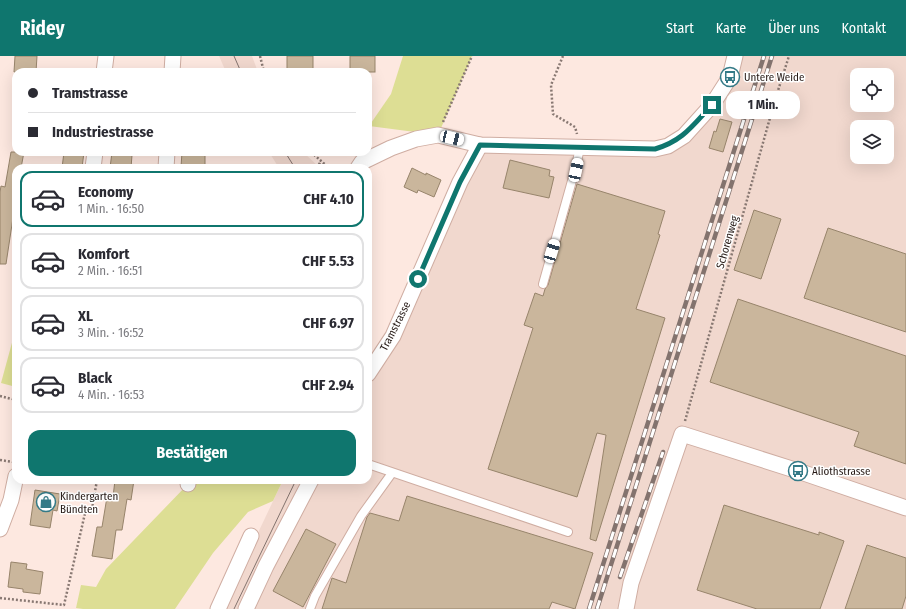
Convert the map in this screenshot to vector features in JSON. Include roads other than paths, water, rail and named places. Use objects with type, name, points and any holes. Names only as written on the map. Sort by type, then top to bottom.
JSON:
[{"type":"street","points":[[104,68],[106,56]]},
{"type":"street","points":[[172,68],[173,56]]},
{"type":"street","points":[[361,164],[391,148],[416,139],[438,135],[480,145],[655,149],[668,146],[684,136],[712,105],[730,77],[735,56]]},
{"type":"street","name":"Tramstrasse","points":[[372,368],[393,336],[460,182],[480,145]]},
{"type":"street","points":[[626,609],[631,583],[682,434],[798,471],[906,508]]},
{"type":"street","points":[[0,529],[13,484]]},
{"type":"street","points":[[246,609],[309,484]]},
{"type":"street","points":[[218,609],[251,536]]},
{"type":"lane","points":[[543,284],[576,170],[580,148]]},
{"type":"lane","points":[[372,466],[568,532]]},
{"type":"lane","points":[[310,609],[315,596],[361,516],[392,473]]},
{"type":"tram line","points":[[234,56],[239,68]]},
{"type":"tram line","points":[[288,156],[292,164]]},
{"type":"tram line","points":[[234,609],[294,484]]},
{"type":"railway","points":[[589,609],[764,56]]},
{"type":"railway","points":[[597,609],[772,56]]},
{"type":"railway","points":[[620,577],[663,452]]},
{"type":"place","name":"Untere Weide","points":[[730,77]]},
{"type":"place","name":"Aliothstrasse","points":[[798,471]]},
{"type":"place","name":"Kindergarten Bündten","points":[[46,502]]}]
